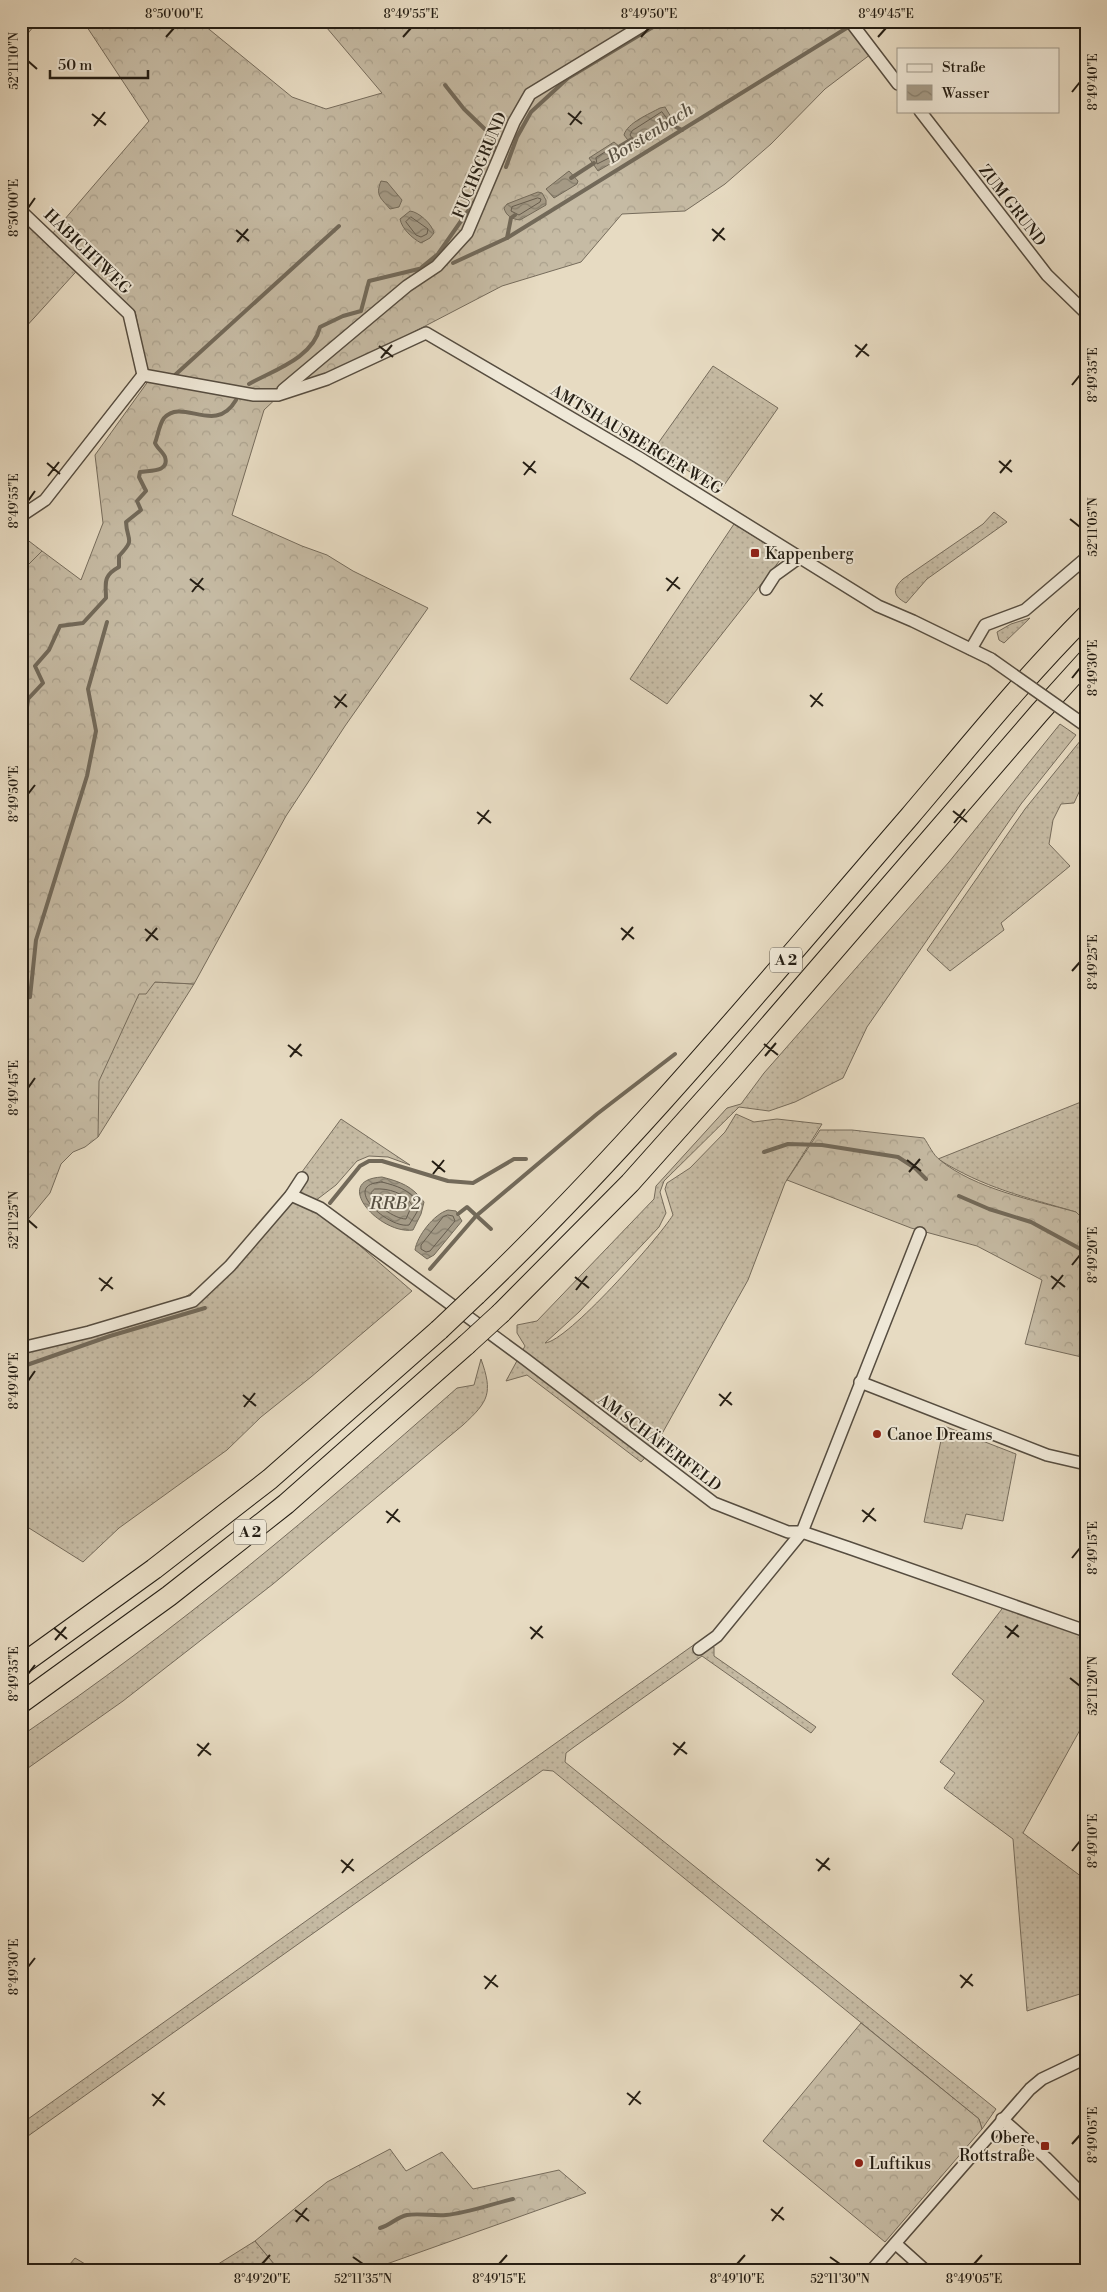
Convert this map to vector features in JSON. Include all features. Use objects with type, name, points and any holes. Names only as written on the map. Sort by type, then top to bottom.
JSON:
[{"type":"highway","name":"A 2","points":[[21,1665],[154,1569],[270,1479],[476,1295],[610,1160],[712,1046],[1013,696],[1086,616]]},
{"type":"highway","name":"A 2","points":[[21,1703],[169,1596],[286,1504],[500,1313],[630,1183],[730,1071],[1086,661]]},
{"type":"street","name":"FUCHSGRUND","points":[[278,394],[407,286],[437,266],[467,232],[514,122],[530,94],[650,21]]},
{"type":"street","points":[[850,21],[897,83]]},
{"type":"street","name":"ZUM GRUND","points":[[921,112],[1047,275],[1086,313]]},
{"type":"street","name":"HABICHTWEG","points":[[21,211],[129,314],[143,375]]},
{"type":"street","name":"AMTSHAUSBERGER WEG","points":[[143,375],[254,395],[278,394],[327,379],[426,333],[638,456],[878,606],[991,659],[1086,726]]},
{"type":"street","points":[[21,516],[45,500],[143,375]]},
{"type":"street","points":[[766,589],[775,575],[800,557]]},
{"type":"street","points":[[972,649],[985,625],[1025,610],[1086,558]]},
{"type":"street","points":[[21,1348],[89,1332],[193,1302],[230,1266],[292,1195],[302,1178]]},
{"type":"street","name":"AM SCHÄFERFELD","points":[[292,1195],[320,1208],[525,1359],[714,1503],[788,1532],[802,1532],[1086,1631]]},
{"type":"street","points":[[699,1649],[717,1636],[802,1532],[920,1233]]},
{"type":"street","points":[[860,1382],[1047,1455],[1086,1464]]},
{"type":"street","points":[[871,2271],[1002,2119],[1042,2080],[1086,2058]]},
{"type":"street","points":[[1002,2119],[1046,2158],[1086,2198]]},
{"type":"street","points":[[896,2244],[926,2271]]},
{"type":"green space","points":[[21,21],[38,21],[21,42]]},
{"type":"green space","points":[[83,21],[199,21],[292,97],[326,109],[382,93],[321,21],[847,21],[871,54],[825,89],[771,144],[725,184],[685,211],[622,214],[581,262],[502,286],[331,375],[283,392],[264,410],[232,515],[327,555],[353,571],[428,608],[345,726],[286,816],[194,984],[155,982],[146,994],[139,994],[99,1081],[98,1137],[85,1147],[73,1152],[61,1164],[50,1193],[21,1228],[21,592],[24,590],[23,570],[42,551],[81,580],[103,523],[95,455],[149,380],[135,311],[52,234],[149,121]]},
{"type":"green space","points":[[21,207],[83,264],[24,329],[21,335]]},
{"type":"green space","points":[[713,366],[778,408],[720,491],[654,449]]},
{"type":"green space","points":[[994,512],[1007,522],[927,579],[906,603],[898,598],[896,589],[903,579],[983,524]]},
{"type":"green space","points":[[734,524],[784,555],[667,704],[630,679]]},
{"type":"green space","points":[[21,535],[42,551],[24,570],[24,590],[21,592]]},
{"type":"green space","points":[[1030,618],[1004,643],[999,640],[997,632],[1011,624]]},
{"type":"green space","points":[[1060,724],[1076,735],[1021,804],[867,1027],[843,1078],[795,1102],[769,1111],[739,1107],[664,1181],[660,1192],[666,1213],[659,1227],[579,1312],[545,1343],[573,1326],[650,1245],[673,1215],[665,1189],[667,1183],[690,1168],[725,1132],[736,1114],[754,1122],[777,1119],[822,1124],[785,1183],[748,1280],[654,1448],[641,1462],[527,1375],[506,1381],[525,1346],[517,1333],[517,1325],[537,1321],[654,1199],[656,1186],[727,1108],[741,1104],[764,1073],[949,862]]},
{"type":"green space","points":[[1085,735],[1086,777],[1074,803],[1061,804],[1053,820],[1049,844],[1070,866],[1001,923],[1004,930],[950,971],[927,950],[1025,809]]},
{"type":"green space","points":[[155,982],[194,984],[98,1137],[92,1102],[21,1025]]},
{"type":"green space","points":[[1086,1100],[1086,1225],[1076,1212],[988,1185],[938,1159]]},
{"type":"green space","points":[[341,1119],[410,1165],[388,1157],[369,1156],[357,1161],[336,1185],[315,1201],[314,1206],[412,1291],[261,1417],[227,1450],[119,1528],[83,1562],[21,1523],[21,1351],[173,1305],[202,1286],[226,1262],[293,1184]]},
{"type":"green space","points":[[820,1130],[852,1130],[924,1138],[938,1158],[970,1179],[1023,1198],[1076,1212],[1086,1225],[1086,1358],[1025,1344],[1042,1280],[977,1246],[911,1228],[787,1180]]},
{"type":"green space","points":[[481,1359],[487,1380],[486,1396],[483,1403],[463,1425],[273,1584],[123,1701],[21,1773],[21,1736],[135,1655],[245,1569],[352,1480],[457,1388],[474,1385]]},
{"type":"green space","points":[[944,1426],[1016,1454],[1003,1521],[966,1514],[962,1529],[924,1522]]},
{"type":"green space","points":[[1005,1605],[1086,1638],[1086,1719],[1023,1833],[1086,1880],[1086,1992],[1027,2011],[1013,1839],[944,1788],[955,1773],[940,1762],[984,1701],[952,1674]]},
{"type":"green space","points":[[695,1644],[714,1647],[714,1656],[816,1727],[811,1733],[702,1656],[566,1753],[565,1762],[996,2109],[982,2129],[979,2119],[553,1771],[543,1770],[21,2141],[21,2124]]},
{"type":"green space","points":[[861,2023],[979,2119],[982,2129],[885,2242],[763,2141]]},
{"type":"green space","points":[[390,2149],[406,2171],[442,2152],[473,2189],[559,2170],[586,2193],[367,2271],[280,2271],[255,2241],[327,2182]]},
{"type":"green space","points":[[255,2241],[280,2271],[207,2271]]},
{"type":"green space","points":[[75,2258],[97,2271],[64,2271]]},
{"type":"water","points":[[665,107],[674,122],[673,124],[637,148],[634,148],[624,135],[629,127],[639,119]]},
{"type":"water","points":[[614,142],[625,155],[598,171],[589,158]]},
{"type":"water","points":[[569,171],[578,181],[577,184],[554,198],[546,189]]},
{"type":"water","points":[[381,181],[387,182],[402,200],[399,207],[390,209],[382,199],[379,194]]},
{"type":"water","points":[[538,192],[542,193],[546,200],[546,205],[520,220],[512,218],[506,213],[504,208],[507,204]]},
{"type":"water","points":[[410,211],[425,219],[434,233],[430,238],[421,243],[408,233],[401,223],[400,219]]},
{"type":"water","name":"RRB 2","points":[[382,1177],[406,1185],[424,1202],[421,1214],[413,1230],[400,1229],[387,1224],[375,1216],[360,1196],[360,1187],[367,1180]]},
{"type":"water","points":[[448,1210],[456,1211],[462,1221],[434,1255],[427,1259],[415,1250],[416,1244],[432,1221]]},
{"type":"waterway","name":"Borstenbach","points":[[506,167],[517,137],[531,112],[568,78],[663,21]]},
{"type":"waterway","name":"Borstenbach","points":[[453,263],[507,238],[858,21]]},
{"type":"waterway","points":[[445,85],[464,109],[492,136],[496,154]]},
{"type":"waterway","points":[[668,123],[682,130]]},
{"type":"waterway","points":[[617,148],[632,139]]},
{"type":"waterway","points":[[571,178],[594,163]]},
{"type":"waterway","name":"Borstenbach","points":[[422,267],[438,254],[475,201]]},
{"type":"waterway","points":[[507,238],[511,218],[515,215]]},
{"type":"waterway","points":[[175,375],[339,226]]},
{"type":"waterway","name":"Borstenbach","points":[[249,384],[281,368],[301,355],[316,338],[320,327],[343,316],[361,311],[369,281],[427,267]]},
{"type":"waterway","name":"Borstenbach","points":[[21,755],[28,699],[43,683],[35,666],[49,650],[60,626],[83,623],[106,598],[107,577],[119,567],[119,556],[129,543],[126,522],[141,510],[137,501],[146,491],[139,477],[140,472],[157,470],[164,466],[166,462],[164,455],[155,443],[162,421],[172,413],[180,411],[209,416],[219,415],[228,410],[236,400]]},
{"type":"waterway","points":[[21,999],[30,997],[36,940],[87,776],[96,731],[88,689],[107,622]]},
{"type":"waterway","points":[[430,1269],[476,1216],[597,1114],[675,1054]]},
{"type":"waterway","points":[[764,1152],[788,1144],[822,1145],[898,1157],[915,1168],[926,1179]]},
{"type":"waterway","points":[[330,1203],[360,1166],[369,1161],[382,1161],[448,1181],[473,1183],[514,1159],[526,1159]]},
{"type":"waterway","points":[[959,1196],[989,1209],[1031,1222],[1086,1252]]},
{"type":"waterway","points":[[458,1214],[467,1207],[491,1229]]},
{"type":"waterway","points":[[21,1367],[110,1336],[205,1308]]},
{"type":"waterway","points":[[380,2228],[407,2215],[454,2214],[513,2199]]},
{"type":"place","name":"Kappenberg","points":[[755,553]]},
{"type":"place","name":"Canoe Dreams","points":[[877,1434]]},
{"type":"place","name":"Obere Rottstraße","points":[[1045,2146]]},
{"type":"place","name":"Luftikus","points":[[859,2163]]}]
